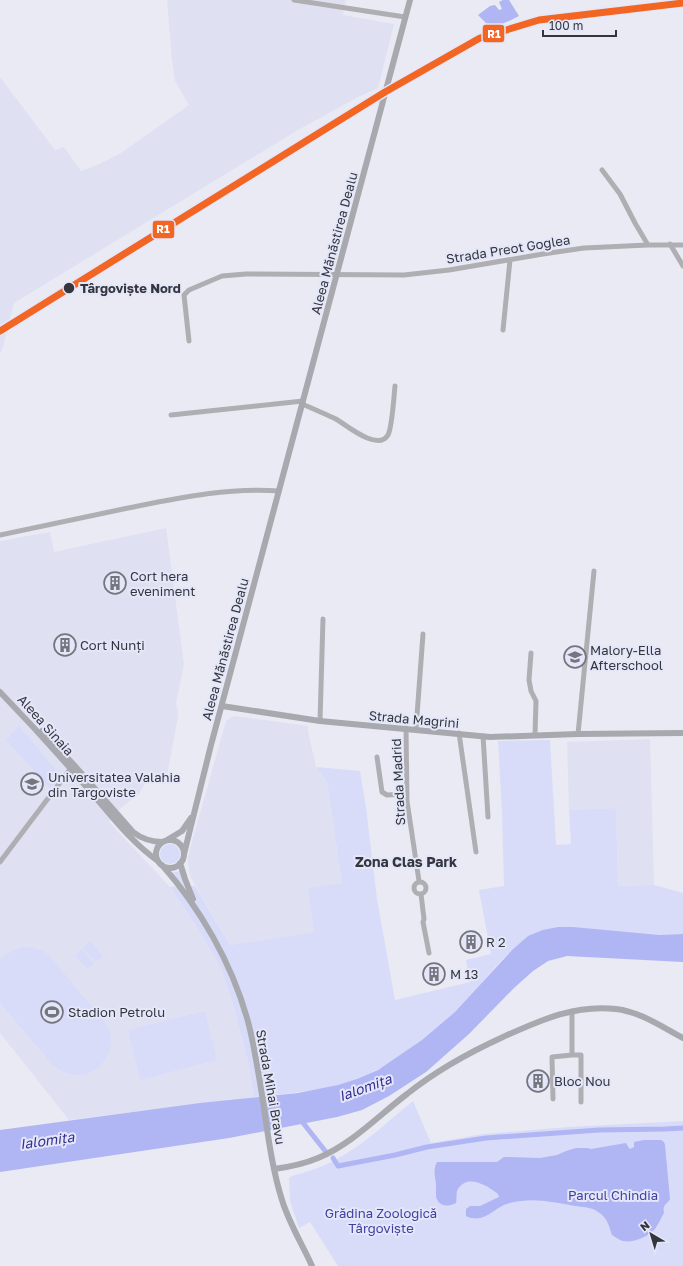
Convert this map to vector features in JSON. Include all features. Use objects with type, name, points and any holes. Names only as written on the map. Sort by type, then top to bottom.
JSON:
[{"type":"main road","name":"Aleea Mănăstirea Dealu","points":[[184,854],[193,814],[410,0]]},
{"type":"main road","name":"Aleea Sinaia","points":[[0,686],[74,765],[130,829],[137,835],[153,841],[171,840],[178,843],[184,854]]},
{"type":"main road","name":"Aleea Sinaia","points":[[0,692],[70,768],[125,831],[160,863]]},
{"type":"main road","name":"Strada Magrini","points":[[222,706],[320,721],[483,736],[503,737],[606,733],[683,733]]},
{"type":"main road","name":"Aleea Mănăstirea Dealu","points":[[165,841],[182,831],[193,814]]},
{"type":"main road","points":[[165,841],[157,848],[156,857],[165,867],[173,868],[180,863],[184,854]]},
{"type":"main road","name":"Strada Mihai Bravu","points":[[160,863],[181,888],[200,915]]},
{"type":"main road","name":"Strada Mihai Bravu","points":[[180,863],[187,885],[200,915],[222,955],[237,990],[250,1031],[278,1188],[287,1213],[312,1266]]},
{"type":"main road","points":[[274,1169],[311,1161],[329,1154],[344,1145],[422,1082],[448,1065],[544,1019],[572,1011],[602,1009],[617,1010],[632,1013],[650,1020],[683,1038]]},
{"type":"main road","points":[[272,1158],[276,1164],[283,1168]]},
{"type":"main road","points":[[278,1188],[279,1174],[283,1168]]},
{"type":"street","points":[[294,0],[405,16]]},
{"type":"street","points":[[602,170],[620,194],[648,245]]},
{"type":"street","points":[[670,244],[683,266]]},
{"type":"street","name":"Strada Preot Goglea","points":[[189,341],[184,295],[189,290],[222,276],[234,274],[390,276],[416,274],[584,248],[670,244],[683,245]]},
{"type":"street","points":[[503,330],[510,260]]},
{"type":"street","points":[[171,415],[303,403],[338,420],[369,439],[383,439],[390,431],[395,386]]},
{"type":"street","points":[[0,535],[186,497],[230,491],[279,491]]},
{"type":"street","points":[[578,734],[594,571]]},
{"type":"street","points":[[320,721],[322,619]]},
{"type":"street","points":[[416,729],[423,634]]},
{"type":"street","points":[[531,653],[529,680],[531,691],[536,701],[535,735]]},
{"type":"street","name":"Strada Madrid","points":[[406,728],[407,794],[419,881]]},
{"type":"street","points":[[459,734],[476,852]]},
{"type":"street","points":[[483,736],[488,817]]},
{"type":"street","points":[[377,756],[382,792],[387,796],[407,794]]},
{"type":"street","points":[[0,862],[70,768]]},
{"type":"street","points":[[419,881],[423,882],[426,886],[425,890],[421,894],[416,892],[414,889],[415,883],[419,881]]},
{"type":"street","points":[[421,894],[424,919],[423,922],[429,953]]},
{"type":"street","points":[[572,1011],[572,1055]]},
{"type":"street","points":[[553,1099],[552,1057],[581,1055],[581,1102]]},
{"type":"shaded area","points":[[167,0],[346,0],[343,15],[394,24],[378,88],[358,97],[298,130],[14,303],[0,354],[0,77],[55,150],[64,147],[81,171],[97,165],[121,153],[189,105],[175,81]]},
{"type":"shaded area","points":[[166,528],[184,664],[176,704],[178,717],[167,775],[147,772],[146,782],[139,794],[121,808],[109,822],[170,887],[195,924],[221,968],[234,1008],[248,1062],[254,1097],[69,1120],[0,1033],[0,541],[50,532],[54,552]]},
{"type":"shaded area","points":[[235,716],[308,726],[316,767],[327,782],[342,883],[314,932],[230,945],[190,876],[188,856],[226,721]]},
{"type":"shaded area","points":[[650,739],[654,885],[618,886],[616,808],[569,810],[567,742]]},
{"type":"green space","points":[[19,726],[61,776],[53,786],[49,787],[6,740]]},
{"type":"green space","points":[[550,740],[556,845],[571,844],[569,810],[616,808],[618,886],[654,885],[683,893],[683,934],[528,936],[504,957],[462,1005],[443,1023],[415,1046],[370,1074],[328,1087],[254,1097],[248,1062],[234,1008],[221,968],[195,924],[170,887],[181,886],[171,873],[181,869],[185,886],[195,886],[230,945],[314,932],[308,888],[342,883],[327,782],[316,767],[360,771],[366,807],[377,899],[395,1000],[470,982],[466,960],[491,954],[479,890],[504,886],[498,741]]},
{"type":"green space","points":[[170,844],[177,847],[180,854],[177,861],[170,864],[163,861],[160,854],[163,847]]},
{"type":"green space","points":[[90,941],[103,956],[96,962],[83,948]]},
{"type":"green space","name":"Stadion Petrolu","points":[[30,947],[48,954],[108,1027],[111,1045],[106,1058],[97,1069],[77,1075],[63,1072],[52,1064],[0,1003],[0,959],[15,949]]},
{"type":"green space","points":[[82,949],[94,963],[87,969],[75,955]]},
{"type":"green space","points":[[205,1011],[217,1060],[140,1080],[128,1030]]},
{"type":"green space","name":"Parcul Chindia","points":[[413,1101],[431,1143],[483,1134],[568,1127],[683,1121],[683,1266],[338,1266],[310,1222],[299,1228],[290,1201],[289,1178],[314,1170],[346,1154],[366,1140]]},
{"type":"water","points":[[509,0],[519,16],[491,28],[478,15],[490,6],[495,5],[499,10],[502,9],[499,2]]},
{"type":"water","name":"Ialomița","points":[[558,927],[659,935],[683,934],[683,962],[567,956],[548,961],[533,971],[514,988],[469,1034],[426,1072],[389,1096],[362,1110],[337,1117],[229,1138],[0,1172],[0,1130],[200,1103],[298,1093],[338,1085],[378,1070],[422,1040],[455,1012],[512,950],[528,936],[543,930]]},
{"type":"water","points":[[644,1140],[661,1140],[664,1142],[670,1199],[664,1206],[664,1213],[655,1229],[640,1239],[623,1241],[612,1235],[606,1219],[596,1210],[551,1202],[534,1200],[518,1201],[504,1205],[484,1217],[473,1218],[466,1216],[466,1209],[470,1206],[480,1206],[499,1197],[494,1191],[477,1182],[471,1181],[461,1185],[457,1191],[456,1203],[444,1205],[439,1203],[436,1197],[435,1170],[437,1162],[497,1162],[504,1157],[540,1158],[557,1155],[576,1148],[591,1149],[626,1143],[630,1149],[634,1147],[634,1142]]},
{"type":"waterway","points":[[300,1119],[326,1152]]},
{"type":"waterway","points":[[333,1158],[338,1166],[427,1147],[486,1138],[599,1130],[683,1128]]},
{"type":"transit line","name":"R1","points":[[0,331],[385,92],[480,38],[539,20],[683,3]]},
{"type":"place","name":"Târgoviște Nord","points":[[69,288]]},
{"type":"place","name":"Cort hera eveniment","points":[[115,583]]},
{"type":"place","name":"Cort Nunți","points":[[65,645]]},
{"type":"place","name":"Malory-Ella Afterschool","points":[[575,657]]},
{"type":"place","name":"Universitatea Valahia din Targoviste","points":[[32,784]]},
{"type":"place","name":"R 2","points":[[471,942]]},
{"type":"place","name":"M 13","points":[[434,974]]},
{"type":"place","name":"Stadion Petrolu","points":[[52,1012]]},
{"type":"place","name":"Bloc Nou","points":[[538,1081]]},
{"type":"district","name":"Zona Clas Park","points":[[406,861]]},
{"type":"park label","name":"Grădina Zoologică Târgoviște","points":[[381,1220]]}]
